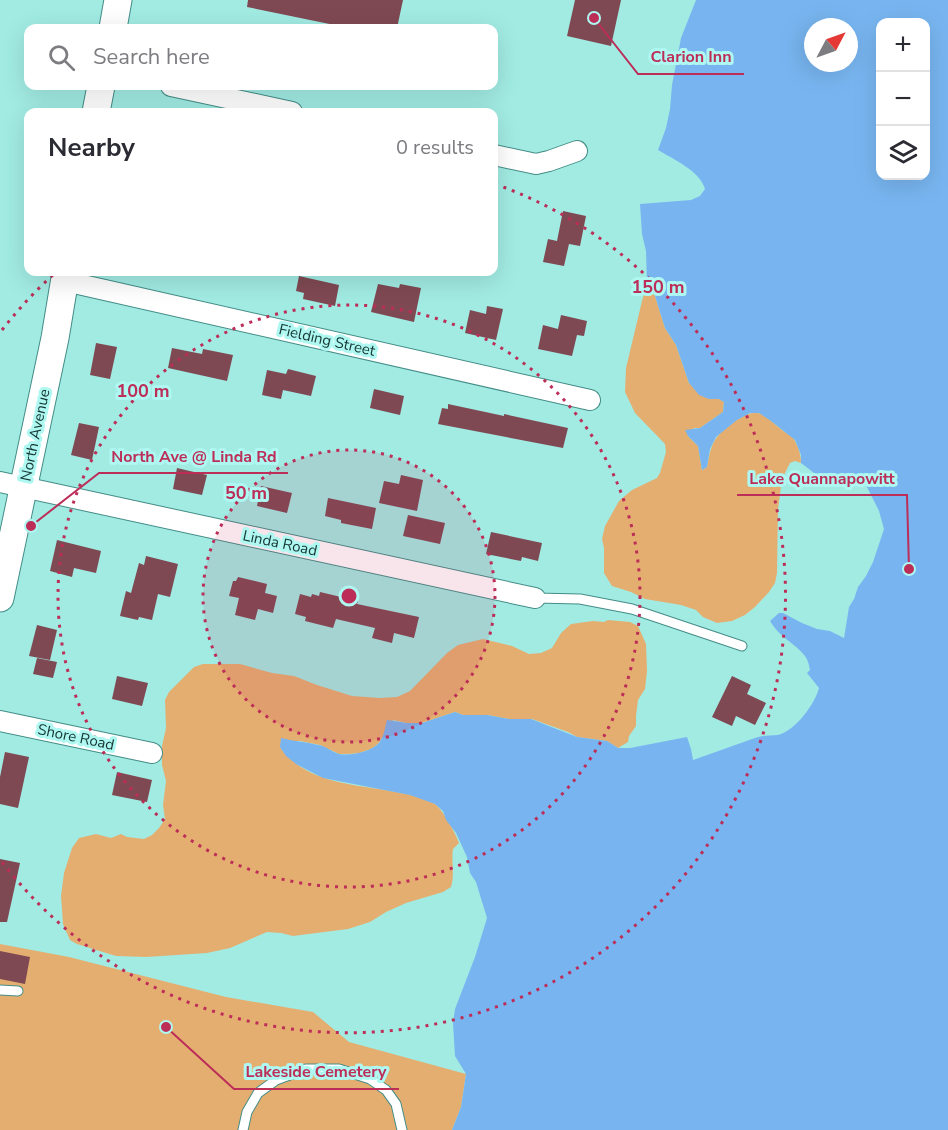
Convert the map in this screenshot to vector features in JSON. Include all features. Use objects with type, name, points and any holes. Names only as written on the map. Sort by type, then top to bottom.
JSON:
[{"type":"street","points":[[113,24],[118,0]]},
{"type":"street","points":[[97,108],[100,90]]},
{"type":"street","points":[[190,90],[273,108]]},
{"type":"street","points":[[498,156],[536,164],[577,150]]},
{"type":"street","name":"Fielding Street","points":[[66,276],[590,400]]},
{"type":"street","name":"North Avenue","points":[[0,598],[12,485],[55,338],[66,276]]},
{"type":"street","name":"Linda Road","points":[[12,485],[536,598]]},
{"type":"street","name":"Shore Road","points":[[0,721],[152,753]]},
{"type":"lane","points":[[536,598],[580,599],[632,609],[742,646]]},
{"type":"lane","points":[[0,990],[18,991]]},
{"type":"lane","points":[[243,1130],[247,1112],[258,1093],[276,1080],[306,1069],[339,1069],[370,1079],[386,1090],[396,1104],[402,1130]]},
{"type":"shaded area","points":[[647,284],[655,296],[665,328],[676,345],[689,383],[709,399],[719,399],[724,402],[723,412],[700,428],[694,428],[688,436],[698,446],[702,470],[707,467],[712,446],[718,436],[734,422],[753,413],[764,416],[791,436],[800,452],[801,463],[795,461],[790,463],[782,479],[778,509],[775,583],[755,607],[732,621],[717,623],[703,617],[696,610],[681,605],[645,599],[612,586],[604,573],[602,539],[605,526],[619,501],[632,490],[657,478],[666,452],[665,444],[635,413],[625,392],[626,368]]},
{"type":"shaded area","points":[[608,620],[630,622],[638,626],[646,644],[645,689],[638,700],[636,726],[628,742],[618,748],[607,741],[577,737],[532,719],[463,715],[455,712],[422,723],[393,720],[379,743],[359,753],[339,754],[320,745],[300,741],[291,741],[280,747],[291,760],[319,776],[351,785],[414,796],[435,804],[449,822],[459,843],[453,849],[451,887],[443,892],[406,903],[370,922],[348,929],[293,936],[267,932],[230,948],[207,953],[146,957],[116,956],[70,940],[63,924],[61,896],[64,873],[72,848],[79,838],[96,834],[111,838],[121,834],[144,839],[152,835],[165,819],[163,805],[166,781],[162,765],[162,746],[166,728],[165,700],[169,692],[194,667],[203,664],[240,664],[272,673],[294,676],[352,696],[397,697],[410,691],[447,653],[458,645],[483,639],[512,646],[529,654],[541,653],[552,648],[561,633],[571,624]]},
{"type":"shaded area","points":[[0,944],[69,957],[226,997],[313,1012],[349,1042],[466,1074],[461,1107],[452,1130],[0,1130]]},
{"type":"water","points":[[696,0],[948,0],[948,1130],[452,1130],[461,1107],[466,1074],[455,1056],[453,1023],[455,1009],[487,918],[476,882],[470,873],[467,857],[443,811],[435,804],[410,795],[323,778],[296,764],[280,747],[281,738],[321,746],[339,754],[355,754],[371,749],[379,743],[387,720],[422,723],[455,712],[463,715],[531,719],[577,737],[607,741],[618,748],[630,748],[687,737],[693,760],[758,737],[778,735],[797,723],[813,702],[819,688],[807,673],[810,670],[806,658],[770,621],[779,613],[783,613],[802,623],[830,631],[844,638],[849,607],[873,562],[884,529],[879,511],[863,479],[848,475],[818,476],[801,463],[801,455],[795,440],[759,413],[750,413],[737,420],[716,437],[710,449],[707,467],[702,470],[698,446],[685,430],[700,428],[723,412],[724,402],[699,395],[689,383],[676,345],[665,328],[655,296],[647,284],[646,251],[642,234],[640,204],[691,200],[700,196],[705,189],[692,171],[658,150],[666,128],[681,38]]},
{"type":"building","points":[[248,0],[403,0],[398,24],[330,24],[247,7]]},
{"type":"building","points":[[575,0],[621,0],[611,46],[567,36]]},
{"type":"building","points":[[563,211],[586,216],[580,246],[569,244],[564,266],[543,262],[548,239],[557,241]]},
{"type":"building","points":[[299,276],[339,285],[335,306],[303,299],[304,293],[296,291]]},
{"type":"building","points":[[378,284],[399,288],[400,284],[421,288],[414,322],[371,312]]},
{"type":"building","points":[[487,306],[503,309],[496,340],[465,333],[470,310],[486,314]]},
{"type":"building","points":[[561,315],[587,321],[584,336],[577,335],[572,356],[538,349],[543,325],[558,329]]},
{"type":"building","points":[[96,343],[117,347],[110,379],[90,375]]},
{"type":"building","points":[[172,348],[202,354],[203,349],[233,355],[227,381],[168,368]]},
{"type":"building","points":[[288,369],[316,376],[311,396],[283,390],[281,399],[262,395],[267,370],[286,374]]},
{"type":"building","points":[[374,389],[404,396],[400,415],[370,408]]},
{"type":"building","points":[[448,404],[568,428],[563,448],[438,424],[442,408],[448,409]]},
{"type":"building","points":[[79,423],[99,427],[92,460],[71,455]]},
{"type":"building","points":[[177,468],[207,475],[202,495],[173,489]]},
{"type":"building","points":[[401,475],[423,480],[417,511],[379,503],[384,481],[399,484]]},
{"type":"building","points":[[261,486],[292,493],[287,513],[257,506]]},
{"type":"building","points":[[328,498],[376,508],[372,529],[341,523],[341,520],[325,516]]},
{"type":"building","points":[[408,515],[445,523],[440,544],[403,536]]},
{"type":"building","points":[[491,532],[542,543],[538,561],[522,557],[521,561],[486,554]]},
{"type":"building","points":[[57,540],[101,551],[96,573],[74,568],[72,577],[50,571]]},
{"type":"building","points":[[146,556],[178,564],[170,597],[158,594],[152,620],[120,616],[126,591],[131,593],[139,563],[144,565]]},
{"type":"building","points":[[238,577],[267,584],[265,593],[277,596],[273,613],[258,609],[255,620],[235,615],[239,598],[229,596],[233,581],[236,581]]},
{"type":"building","points":[[320,592],[358,601],[357,604],[419,617],[414,638],[394,633],[392,643],[372,638],[375,628],[336,619],[333,628],[305,621],[306,617],[295,614],[300,594],[311,597],[312,594],[319,596]]},
{"type":"building","points":[[37,625],[57,630],[50,660],[29,656]]},
{"type":"building","points":[[37,658],[57,662],[53,678],[33,674]]},
{"type":"building","points":[[117,676],[148,683],[142,706],[112,699]]},
{"type":"building","points":[[732,676],[751,685],[747,694],[766,703],[755,725],[736,716],[732,726],[712,717]]},
{"type":"building","points":[[5,752],[29,757],[18,808],[0,804],[0,777]]},
{"type":"building","points":[[117,772],[152,780],[147,802],[112,795]]},
{"type":"building","points":[[0,859],[20,863],[7,922],[0,922]]},
{"type":"building","points":[[0,951],[30,957],[25,984],[0,979]]},
{"type":"place","name":"Clarion Inn","points":[[594,18]]},
{"type":"place","name":"North Ave @ Linda Rd","points":[[31,526]]},
{"type":"place","name":"Lake Quannapowitt","points":[[909,569]]},
{"type":"place","name":"Lakeside Cemetery","points":[[166,1027]]}]
